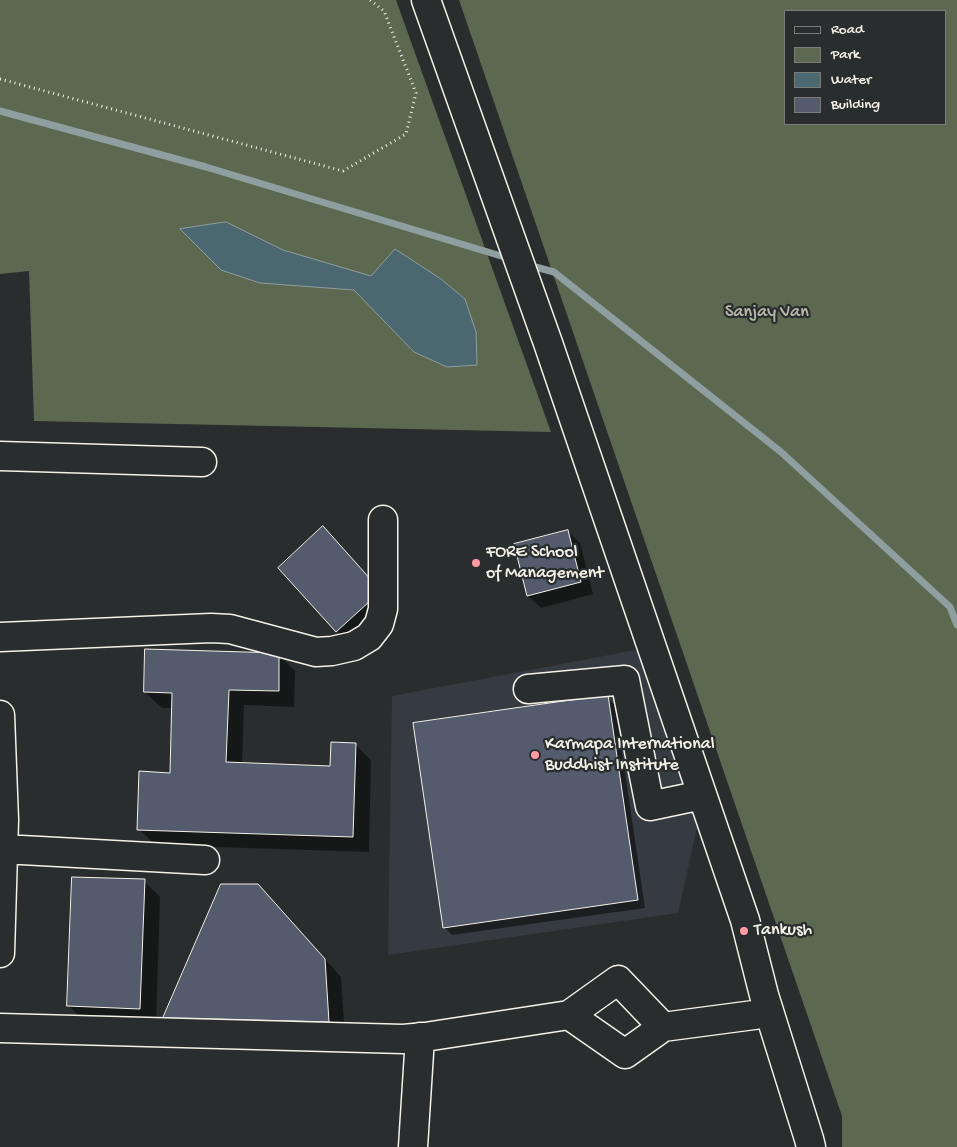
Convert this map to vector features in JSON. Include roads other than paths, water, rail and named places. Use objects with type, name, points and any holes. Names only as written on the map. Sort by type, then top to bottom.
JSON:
[{"type":"street","points":[[426,0],[548,343],[745,920],[769,1013],[811,1147]]},
{"type":"street","points":[[0,456],[202,462]]},
{"type":"street","points":[[0,637],[211,628],[230,630],[316,652],[332,651],[354,646],[369,637],[379,624],[383,609],[383,520]]},
{"type":"street","points":[[528,689],[625,680],[650,806],[702,794]]},
{"type":"street","points":[[0,715],[4,820],[0,953]]},
{"type":"street","points":[[4,850],[205,860]]},
{"type":"street","points":[[0,1028],[403,1039],[569,1015],[618,980],[663,1027]]},
{"type":"street","points":[[569,1015],[625,1054],[663,1027],[769,1013]]},
{"type":"street","points":[[412,1147],[420,1037]]},
{"type":"water","points":[[226,222],[283,250],[371,276],[395,249],[441,279],[465,299],[476,332],[477,365],[447,367],[414,352],[354,290],[260,283],[221,270],[180,229]]},
{"type":"waterway","points":[[0,111],[206,167],[511,259]]},
{"type":"waterway","points":[[528,265],[554,272],[781,452],[950,607],[957,625]]},
{"type":"place","name":"FORE School of Management","points":[[476,563]]},
{"type":"place","name":"Karmapa International Buddhist Institute","points":[[535,755]]},
{"type":"place","name":"Tankush","points":[[744,931]]},
{"type":"park label","name":"Sanjay Van","points":[[767,313]]}]
